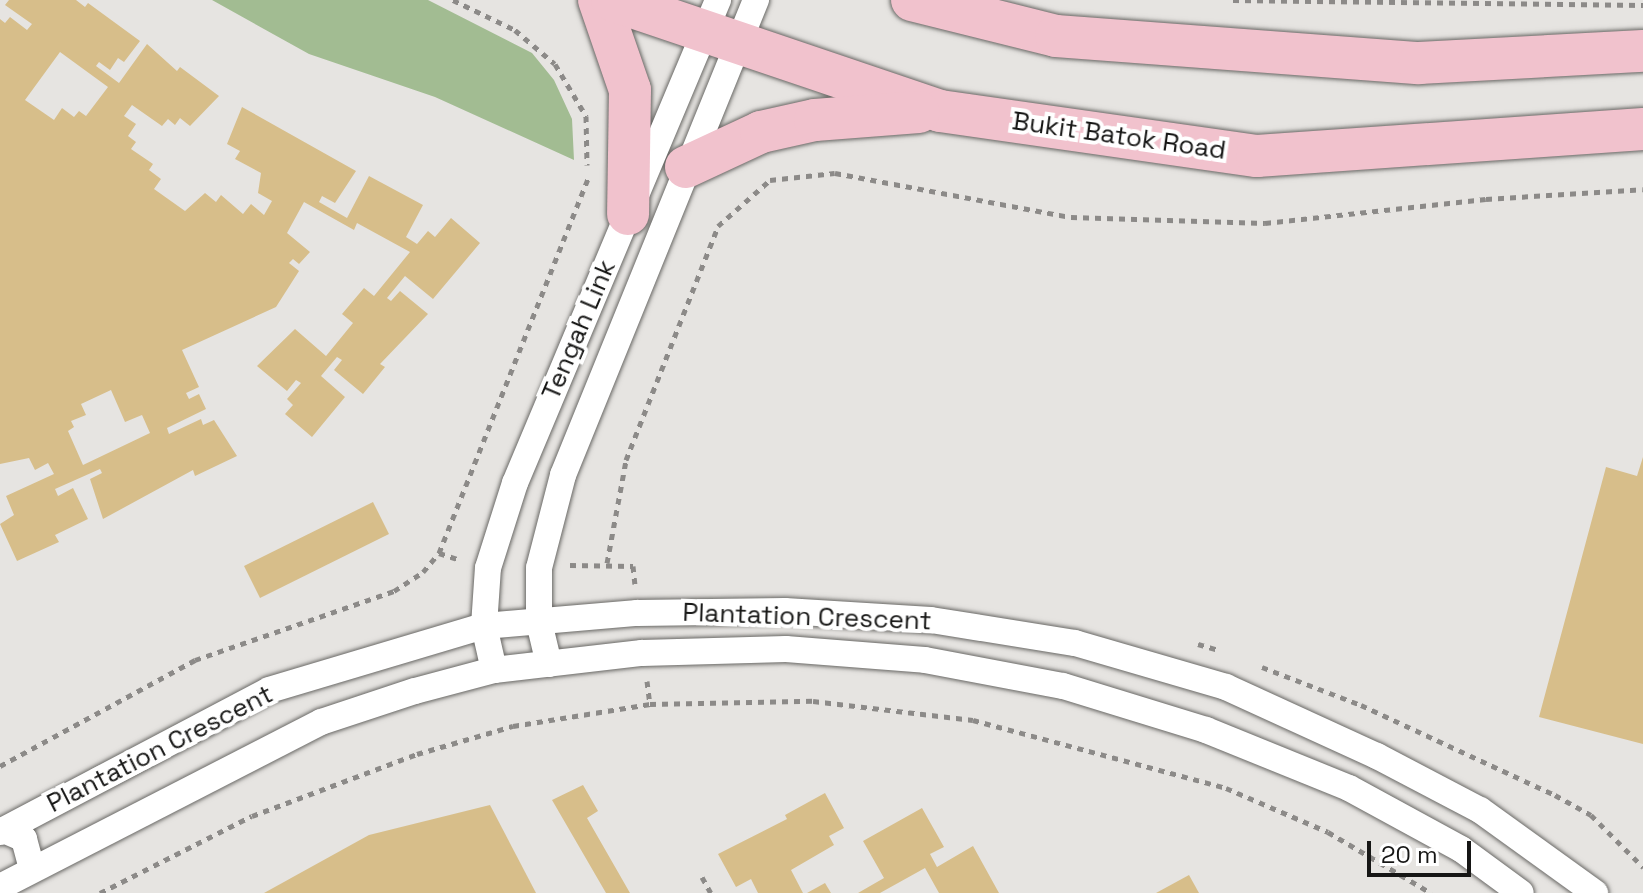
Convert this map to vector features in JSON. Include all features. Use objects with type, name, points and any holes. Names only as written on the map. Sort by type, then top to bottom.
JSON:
[{"type":"main road","points":[[599,0],[630,90],[628,214]]},
{"type":"main road","name":"Bukit Batok Road","points":[[612,0],[720,27],[940,111],[1257,156],[1643,129]]},
{"type":"main road","points":[[912,0],[1056,36],[1419,63],[1643,51]]},
{"type":"main road","points":[[686,167],[761,132],[815,120],[940,111]]},
{"type":"street","name":"Tengah Link","points":[[494,670],[484,626],[488,568],[515,483],[628,214],[720,27],[756,0]]},
{"type":"street","name":"Tengah Link","points":[[549,664],[539,622],[539,568],[563,475],[686,167],[720,27]]},
{"type":"street","name":"Plantation Crescent","points":[[2,831],[269,690],[484,626],[637,613],[785,611],[931,620],[1075,643],[1226,687],[1377,756],[1480,810],[1595,893]]},
{"type":"street","name":"Plantation Crescent","points":[[0,887],[321,722],[494,670],[642,653],[786,649],[925,660],[1063,686],[1206,730],[1349,788],[1461,849],[1521,893]]},
{"type":"street","points":[[2,831],[24,839],[32,869]]},
{"type":"path","points":[[0,766],[195,660],[394,591],[423,572],[439,553],[588,181],[586,116],[555,64],[515,30],[453,0]]},
{"type":"path","points":[[1233,0],[1643,5]]},
{"type":"path","points":[[633,566],[607,563],[626,460],[718,226],[770,180],[835,173],[1071,217],[1250,223],[1486,199],[1643,189]]},
{"type":"path","points":[[1194,643],[1222,652]]},
{"type":"path","points":[[1250,662],[1383,715],[1591,815],[1643,867]]},
{"type":"path","points":[[100,893],[252,816],[417,754],[513,726],[650,704],[813,701],[973,720],[1226,788],[1328,832],[1431,893]]},
{"type":"path","points":[[702,877],[711,893]]},
{"type":"green space","points":[[212,0],[428,0],[532,53],[554,80],[572,119],[574,160],[435,97],[309,54]]},
{"type":"building","points":[[9,0],[76,0],[85,7],[88,3],[140,41],[124,62],[118,58],[110,70],[99,62],[96,66],[119,83],[147,44],[177,71],[180,67],[219,96],[190,126],[180,118],[175,125],[168,119],[162,126],[132,105],[124,116],[136,124],[128,136],[136,142],[131,149],[153,164],[149,170],[161,179],[154,189],[185,211],[205,193],[216,202],[221,195],[243,214],[251,204],[264,215],[272,201],[258,193],[261,173],[235,159],[240,151],[227,144],[242,107],[356,171],[335,203],[322,196],[319,202],[347,218],[369,176],[423,205],[406,237],[417,244],[428,231],[435,237],[451,218],[480,243],[433,299],[405,276],[387,298],[391,301],[400,291],[428,314],[380,364],[385,367],[363,394],[334,370],[342,360],[337,357],[321,376],[345,397],[312,437],[285,414],[293,405],[287,399],[301,383],[296,380],[287,391],[257,366],[295,329],[326,356],[353,323],[342,314],[364,288],[374,296],[410,252],[357,223],[354,230],[304,202],[287,233],[310,252],[299,264],[293,259],[289,263],[299,271],[276,307],[182,350],[199,387],[186,393],[189,399],[199,394],[206,409],[167,428],[169,434],[201,419],[203,425],[214,420],[237,456],[195,476],[193,470],[103,519],[90,479],[102,473],[100,469],[55,489],[58,496],[73,488],[88,519],[55,535],[59,542],[17,561],[0,524],[14,515],[6,496],[54,474],[48,463],[35,470],[29,458],[0,464],[0,19],[5,23],[10,17],[27,30],[32,24],[5,5]],"holes":[[[60,52],[108,87],[86,116],[79,111],[74,117],[62,108],[54,120],[25,100]],[[111,390],[125,422],[142,415],[150,433],[83,465],[68,431],[74,427],[71,421],[86,415],[81,404]]]},
{"type":"building","points":[[1643,457],[1643,744],[1539,717],[1606,467],[1637,476]]},
{"type":"building","points":[[373,502],[389,534],[260,598],[244,566]]},
{"type":"building","points":[[583,785],[598,811],[587,818],[630,893],[606,893],[552,800]]},
{"type":"building","points":[[825,793],[844,828],[829,836],[834,845],[791,870],[803,893],[758,893],[751,879],[736,887],[718,854],[787,819],[785,815]]},
{"type":"building","points":[[490,805],[536,893],[264,893],[369,835]]},
{"type":"building","points":[[922,808],[944,847],[930,854],[937,867],[973,846],[999,893],[939,893],[925,868],[880,893],[858,893],[884,878],[863,841]]},
{"type":"building","points":[[1189,875],[1199,893],[1156,893]]},
{"type":"building","points":[[825,883],[831,893],[807,893]]}]
